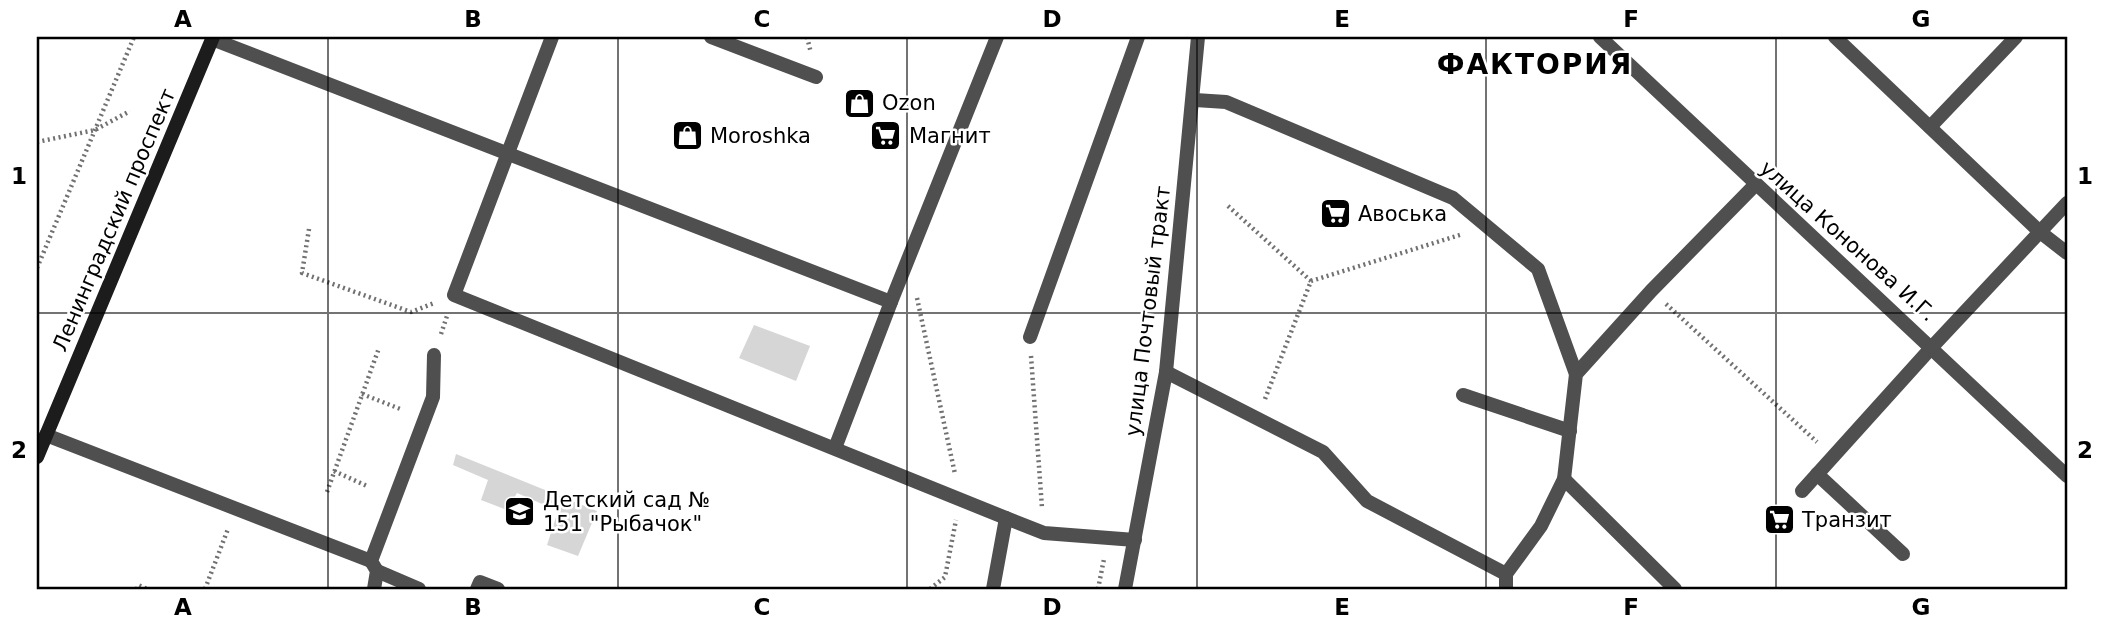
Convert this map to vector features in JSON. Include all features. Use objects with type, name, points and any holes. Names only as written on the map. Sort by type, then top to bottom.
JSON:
[{"type":"main road","name":"Ленинградский проспект","points":[[37,457],[213,38]]},
{"type":"street","points":[[552,37],[454,295],[1044,533],[1135,540]]},
{"type":"street","points":[[712,37],[817,76]]},
{"type":"street","points":[[835,449],[998,37]]},
{"type":"street","points":[[1030,337],[1138,37]]},
{"type":"street","name":"улица Почтовый тракт","points":[[1125,589],[1166,372],[1195,100],[1198,37]]},
{"type":"street","name":"улица Кононова И.Г.","points":[[1600,37],[1755,185],[1932,346],[2067,476]]},
{"type":"street","points":[[1835,37],[2040,232],[2067,253]]},
{"type":"street","points":[[1930,127],[2016,37]]},
{"type":"street","points":[[213,38],[509,156],[891,302]]},
{"type":"street","points":[[1166,372],[1322,452],[1367,501],[1506,582],[1541,526],[1564,479],[1576,374],[1538,269],[1453,198],[1226,102],[1195,100]]},
{"type":"street","points":[[1576,374],[1651,291],[1755,185]]},
{"type":"street","points":[[1802,491],[1932,346],[2067,203]]},
{"type":"street","points":[[374,589],[374,566],[433,397],[434,355]]},
{"type":"street","points":[[1463,395],[1570,431]]},
{"type":"street","points":[[46,435],[236,509],[374,566],[419,589]]},
{"type":"street","points":[[1817,474],[1903,554]]},
{"type":"street","points":[[1564,479],[1675,589]]},
{"type":"street","points":[[993,589],[1006,518]]},
{"type":"street","points":[[477,589],[480,582],[498,589]]},
{"type":"path","points":[[37,268],[134,37]]},
{"type":"path","points":[[37,142],[95,130],[130,111]]},
{"type":"path","points":[[1228,206],[1311,281]]},
{"type":"path","points":[[1311,281],[1488,227]]},
{"type":"path","points":[[309,229],[302,272],[411,312],[454,295]]},
{"type":"path","points":[[908,260],[960,499],[945,577],[930,589]]},
{"type":"path","points":[[1258,419],[1311,281]]},
{"type":"path","points":[[1651,291],[1833,457]]},
{"type":"path","points":[[434,355],[454,295]]},
{"type":"path","points":[[1030,337],[1044,533]]},
{"type":"path","points":[[327,492],[379,348]]},
{"type":"path","points":[[362,394],[403,410]]},
{"type":"path","points":[[334,471],[367,486]]},
{"type":"path","points":[[205,589],[236,509]]},
{"type":"path","points":[[1098,589],[1109,538]]},
{"type":"path","points":[[136,589],[138,585],[147,589]]},
{"type":"shaded area","points":[[754,325],[810,346],[796,381],[739,358]]},
{"type":"shaded area","points":[[456,454],[597,511],[578,556],[547,545],[558,511],[517,493],[507,510],[481,500],[488,480],[453,465]]},
{"type":"place","name":"Ozon","points":[[859,103]]},
{"type":"place","name":"Moroshka","points":[[687,136]]},
{"type":"place","name":"Магнит","points":[[886,136]]},
{"type":"place","name":"Авоська","points":[[1335,214]]},
{"type":"place","name":"Детский сад № 151 \"Рыбачок\"","points":[[520,512]]},
{"type":"place","name":"Транзит","points":[[1779,520]]},
{"type":"district","name":"ФАКТОРИЯ","points":[[1535,64]]}]
